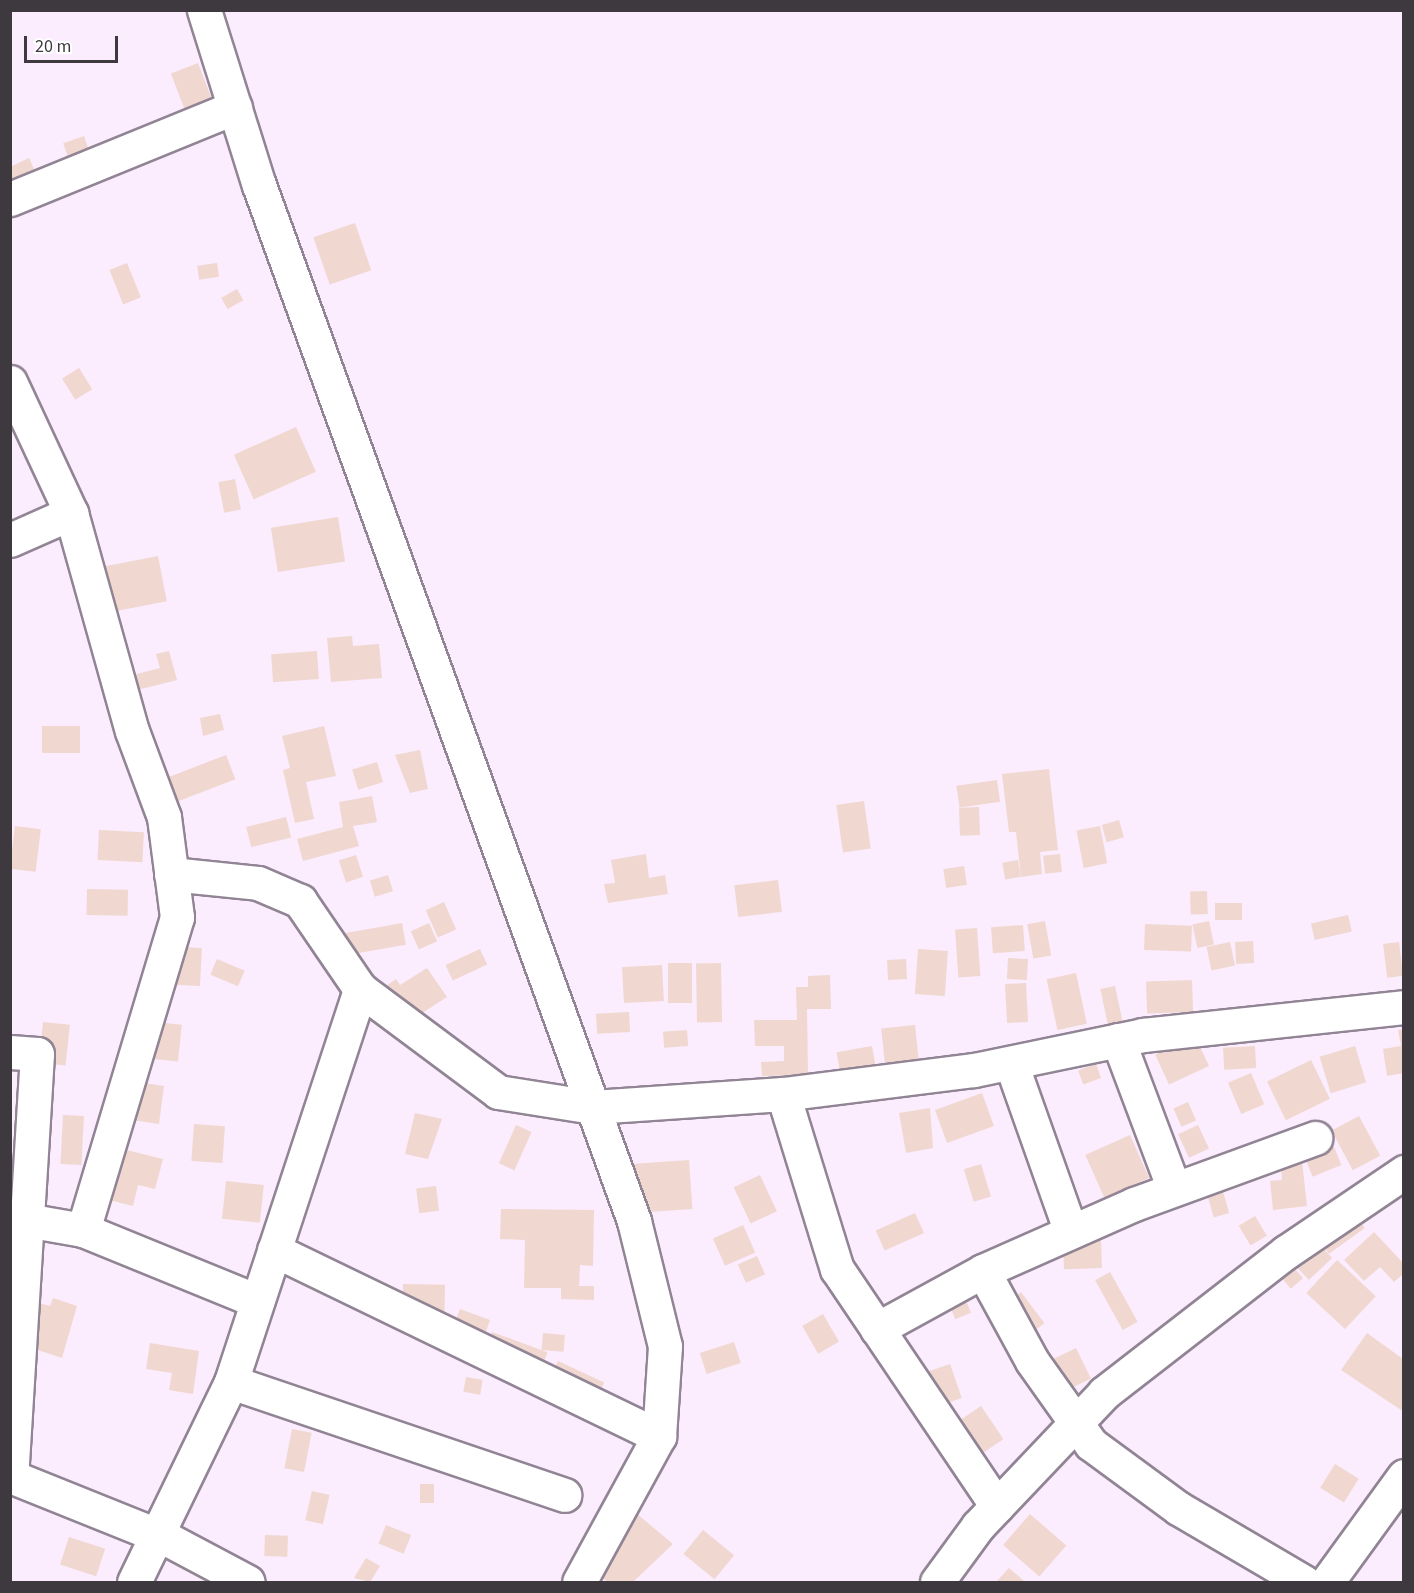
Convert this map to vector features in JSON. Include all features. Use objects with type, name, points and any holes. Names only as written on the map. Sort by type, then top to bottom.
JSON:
[{"type":"street","points":[[204,10],[235,107],[634,1221],[665,1346],[659,1436],[579,1582]]},
{"type":"street","points":[[10,199],[235,107]]},
{"type":"street","points":[[10,382],[71,513],[132,731],[164,817],[177,916],[83,1230]]},
{"type":"street","points":[[10,540],[71,513]]},
{"type":"street","points":[[171,874],[258,883],[300,901],[360,988],[498,1092],[593,1107],[783,1094],[1011,1063],[1118,1040],[1404,1007]]},
{"type":"street","points":[[134,1582],[155,1534],[231,1382],[360,988]]},
{"type":"street","points":[[1118,1040],[1174,1189]]},
{"type":"street","points":[[10,1052],[37,1054],[11,1476],[155,1534],[248,1582]]},
{"type":"street","points":[[1011,1063],[1071,1232]]},
{"type":"street","points":[[783,1094],[837,1269],[997,1506]]},
{"type":"street","points":[[877,1329],[982,1271],[1071,1232],[1174,1189],[1315,1138]]},
{"type":"street","points":[[937,1582],[997,1506],[1104,1393],[1286,1252],[1404,1172]]},
{"type":"street","points":[[26,1220],[83,1230],[257,1301]]},
{"type":"street","points":[[274,1250],[659,1436]]},
{"type":"street","points":[[982,1271],[1073,1425],[1178,1508],[1304,1582]]},
{"type":"street","points":[[231,1382],[564,1495]]},
{"type":"street","points":[[1327,1582],[1400,1490]]},
{"type":"building","points":[[198,63],[214,105],[187,115],[171,73]]},
{"type":"building","points":[[84,136],[92,159],[71,166],[63,143]]},
{"type":"building","points":[[29,158],[40,182],[10,190],[10,167]]},
{"type":"building","points":[[355,223],[371,270],[330,285],[313,237]]},
{"type":"building","points":[[127,263],[141,297],[123,304],[109,270]]},
{"type":"building","points":[[217,263],[219,277],[199,280],[197,266]]},
{"type":"building","points":[[237,289],[243,300],[228,309],[221,298]]},
{"type":"building","points":[[79,368],[92,389],[75,400],[62,379]]},
{"type":"building","points":[[296,427],[316,472],[254,499],[234,455]]},
{"type":"building","points":[[235,479],[241,509],[224,513],[218,482]]},
{"type":"building","points":[[338,517],[345,561],[278,572],[271,528]]},
{"type":"building","points":[[158,556],[167,601],[97,615],[88,570]]},
{"type":"building","points":[[352,636],[353,646],[379,644],[382,678],[331,682],[327,638]]},
{"type":"building","points":[[169,651],[177,680],[137,690],[133,675],[160,668],[156,654]]},
{"type":"building","points":[[317,651],[319,679],[273,682],[271,654]]},
{"type":"building","points":[[220,714],[224,730],[203,736],[200,718]]},
{"type":"building","points":[[42,726],[80,726],[80,753],[42,753]]},
{"type":"building","points":[[324,726],[336,776],[306,782],[314,819],[295,823],[283,770],[290,768],[282,736]]},
{"type":"building","points":[[420,750],[428,789],[410,793],[395,755]]},
{"type":"building","points":[[226,755],[235,779],[174,803],[164,779]]},
{"type":"building","points":[[377,762],[383,782],[358,790],[352,770]]},
{"type":"building","points":[[1049,769],[1058,850],[1040,852],[1042,874],[1021,877],[1016,832],[1009,832],[1002,774]]},
{"type":"building","points":[[997,780],[1000,802],[959,807],[956,786]]},
{"type":"building","points":[[372,796],[377,822],[353,826],[359,846],[303,861],[297,839],[343,827],[339,802]]},
{"type":"building","points":[[864,801],[871,849],[843,852],[836,805]]},
{"type":"building","points":[[979,807],[980,835],[960,836],[959,808]]},
{"type":"building","points":[[286,817],[291,837],[251,847],[246,827]]},
{"type":"building","points":[[1119,820],[1124,837],[1107,842],[1102,825]]},
{"type":"building","points":[[15,826],[41,829],[36,872],[10,869]]},
{"type":"building","points":[[1100,826],[1107,863],[1084,868],[1076,831]]},
{"type":"building","points":[[99,830],[144,832],[142,862],[97,860]]},
{"type":"building","points":[[646,854],[649,878],[665,875],[668,894],[608,903],[604,884],[615,883],[611,860]]},
{"type":"building","points":[[1060,854],[1062,872],[1045,874],[1043,856]]},
{"type":"building","points":[[356,855],[363,877],[346,882],[339,861]]},
{"type":"building","points":[[1018,860],[1021,877],[1005,880],[1002,863]]},
{"type":"building","points":[[964,866],[967,885],[946,888],[943,869]]},
{"type":"building","points":[[388,875],[393,891],[375,897],[370,881]]},
{"type":"building","points":[[778,880],[782,912],[738,917],[734,885]]},
{"type":"building","points":[[87,889],[128,890],[128,916],[87,915]]},
{"type":"building","points":[[1207,891],[1208,914],[1191,915],[1190,892]]},
{"type":"building","points":[[444,902],[456,929],[438,938],[426,910]]},
{"type":"building","points":[[1215,903],[1242,903],[1242,920],[1215,920]]},
{"type":"building","points":[[1348,915],[1352,932],[1315,940],[1311,924]]},
{"type":"building","points":[[1045,921],[1051,955],[1033,959],[1027,924]]},
{"type":"building","points":[[1209,921],[1214,944],[1197,948],[1192,925]]},
{"type":"building","points":[[402,923],[406,945],[340,956],[336,935]]},
{"type":"building","points":[[429,923],[437,941],[419,949],[411,931]]},
{"type":"building","points":[[1145,924],[1192,926],[1191,952],[1144,950]]},
{"type":"building","points":[[1023,925],[1025,951],[993,953],[991,927]]},
{"type":"building","points":[[977,928],[980,976],[958,977],[955,930]]},
{"type":"building","points":[[1253,941],[1254,963],[1236,964],[1235,942]]},
{"type":"building","points":[[1230,942],[1235,965],[1212,970],[1207,947]]},
{"type":"building","points":[[1399,942],[1403,976],[1387,978],[1383,944]]},
{"type":"building","points":[[162,946],[202,948],[200,986],[160,984]]},
{"type":"building","points":[[480,949],[487,964],[453,980],[446,965]]},
{"type":"building","points":[[918,949],[948,951],[945,996],[915,994]]},
{"type":"building","points":[[1008,958],[1028,959],[1027,980],[1007,979]]},
{"type":"building","points":[[217,959],[245,971],[238,986],[210,975]]},
{"type":"building","points":[[906,959],[907,979],[888,980],[887,960]]},
{"type":"building","points":[[668,963],[692,963],[692,1003],[668,1003]]},
{"type":"building","points":[[696,963],[721,963],[722,1022],[697,1022]]},
{"type":"building","points":[[662,965],[664,1001],[624,1003],[622,967]]},
{"type":"building","points":[[427,968],[447,997],[402,1026],[379,991],[396,979],[400,985]]},
{"type":"building","points":[[1076,973],[1087,1024],[1057,1030],[1047,979]]},
{"type":"building","points":[[830,975],[831,1009],[807,1009],[808,1075],[762,1076],[761,1062],[784,1061],[784,1046],[755,1046],[754,1020],[797,1020],[796,987],[808,987],[808,976]]},
{"type":"building","points":[[1192,980],[1193,1012],[1147,1014],[1146,982]]},
{"type":"building","points":[[1026,983],[1028,1022],[1007,1023],[1005,984]]},
{"type":"building","points":[[1115,986],[1123,1024],[1108,1027],[1100,989]]},
{"type":"building","points":[[629,1012],[630,1032],[597,1034],[596,1014]]},
{"type":"building","points":[[146,1021],[182,1025],[178,1062],[142,1058]]},
{"type":"building","points":[[43,1022],[70,1025],[66,1066],[39,1063]]},
{"type":"building","points":[[915,1025],[919,1066],[885,1069],[881,1029]]},
{"type":"building","points":[[1404,1029],[1404,1073],[1387,1076],[1383,1049],[1401,1046],[1398,1030]]},
{"type":"building","points":[[687,1030],[688,1046],[664,1048],[663,1032]]},
{"type":"building","points":[[1195,1036],[1209,1066],[1169,1085],[1155,1055]]},
{"type":"building","points":[[872,1046],[877,1073],[841,1079],[837,1052]]},
{"type":"building","points":[[1255,1046],[1256,1068],[1224,1070],[1223,1048]]},
{"type":"building","points":[[1355,1046],[1366,1082],[1331,1093],[1320,1057]]},
{"type":"building","points":[[1311,1060],[1330,1099],[1286,1120],[1267,1081]]},
{"type":"building","points":[[1096,1064],[1101,1078],[1083,1085],[1078,1070]]},
{"type":"building","points":[[1251,1073],[1264,1104],[1241,1114],[1228,1083]]},
{"type":"building","points":[[144,1083],[164,1086],[159,1124],[113,1117],[116,1099],[141,1103]]},
{"type":"building","points":[[982,1093],[994,1126],[947,1143],[935,1110]]},
{"type":"building","points":[[1188,1102],[1196,1120],[1182,1127],[1173,1109]]},
{"type":"building","points":[[930,1108],[933,1148],[906,1153],[899,1113]]},
{"type":"building","points":[[415,1113],[442,1119],[428,1159],[405,1154]]},
{"type":"building","points":[[63,1115],[84,1116],[81,1165],[60,1164]]},
{"type":"building","points":[[1359,1116],[1380,1156],[1353,1170],[1332,1131]]},
{"type":"building","points":[[194,1124],[225,1126],[222,1163],[191,1161]]},
{"type":"building","points":[[516,1125],[532,1132],[514,1170],[499,1163]]},
{"type":"building","points":[[1198,1125],[1209,1149],[1189,1158],[1178,1134]]},
{"type":"building","points":[[1326,1127],[1341,1165],[1313,1177],[1297,1139]]},
{"type":"building","points":[[1130,1135],[1149,1178],[1104,1198],[1085,1155]]},
{"type":"building","points":[[98,1143],[163,1159],[155,1189],[138,1185],[133,1206],[85,1194]]},
{"type":"building","points":[[689,1160],[692,1209],[631,1213],[627,1164]]},
{"type":"building","points":[[1302,1161],[1307,1206],[1273,1210],[1270,1181],[1282,1180],[1281,1164]]},
{"type":"building","points":[[981,1164],[991,1197],[974,1202],[964,1169]]},
{"type":"building","points":[[760,1175],[777,1211],[751,1224],[734,1187]]},
{"type":"building","points":[[226,1181],[264,1185],[260,1223],[222,1219]]},
{"type":"building","points":[[436,1186],[439,1211],[419,1213],[416,1188]]},
{"type":"building","points":[[1222,1188],[1229,1213],[1214,1217],[1207,1192]]},
{"type":"building","points":[[1343,1198],[1365,1228],[1329,1254],[1307,1224]]},
{"type":"building","points":[[501,1209],[594,1210],[593,1266],[580,1265],[579,1286],[594,1286],[594,1300],[561,1299],[561,1288],[524,1288],[525,1240],[500,1239]]},
{"type":"building","points":[[915,1213],[924,1233],[885,1251],[876,1230]]},
{"type":"building","points":[[1255,1216],[1267,1236],[1251,1246],[1239,1226]]},
{"type":"building","points":[[743,1225],[755,1252],[725,1266],[713,1238]]},
{"type":"building","points":[[1307,1231],[1332,1258],[1309,1280],[1284,1253]]},
{"type":"building","points":[[1374,1232],[1404,1264],[1404,1273],[1394,1282],[1380,1267],[1364,1281],[1344,1260]]},
{"type":"building","points":[[1101,1241],[1102,1268],[1064,1269],[1063,1242]]},
{"type":"building","points":[[1282,1254],[1303,1278],[1291,1289],[1270,1264]]},
{"type":"building","points":[[757,1256],[765,1274],[746,1283],[738,1265]]},
{"type":"building","points":[[1337,1260],[1376,1296],[1345,1329],[1306,1293]]},
{"type":"building","points":[[1110,1272],[1138,1322],[1123,1330],[1095,1280]]},
{"type":"building","points":[[403,1284],[445,1285],[444,1324],[402,1323]]},
{"type":"building","points":[[1021,1292],[1044,1323],[1025,1338],[1002,1306]]},
{"type":"building","points":[[53,1298],[77,1306],[62,1358],[19,1344],[32,1301],[50,1306]]},
{"type":"building","points":[[965,1298],[971,1313],[955,1319],[949,1304]]},
{"type":"building","points":[[460,1309],[490,1320],[477,1355],[447,1344]]},
{"type":"building","points":[[823,1314],[839,1342],[818,1354],[802,1326]]},
{"type":"building","points":[[492,1332],[547,1352],[537,1380],[482,1360]]},
{"type":"building","points":[[543,1333],[565,1335],[563,1352],[542,1350]]},
{"type":"building","points":[[1367,1333],[1403,1359],[1404,1412],[1341,1370]]},
{"type":"building","points":[[734,1342],[741,1363],[707,1374],[700,1353]]},
{"type":"building","points":[[150,1343],[199,1351],[193,1394],[169,1390],[172,1373],[146,1369]]},
{"type":"building","points":[[1076,1348],[1091,1379],[1050,1398],[1036,1368]]},
{"type":"building","points":[[558,1361],[604,1383],[594,1405],[547,1384]]},
{"type":"building","points":[[950,1364],[962,1398],[931,1409],[919,1375]]},
{"type":"building","points":[[466,1377],[483,1380],[480,1395],[463,1392]]},
{"type":"building","points":[[981,1406],[1003,1439],[976,1458],[954,1424]]},
{"type":"building","points":[[292,1429],[312,1433],[304,1472],[284,1468]]},
{"type":"building","points":[[1335,1464],[1359,1479],[1344,1503],[1320,1488]]},
{"type":"building","points":[[420,1484],[434,1484],[434,1503],[420,1503]]},
{"type":"building","points":[[312,1491],[330,1495],[323,1524],[305,1520]]},
{"type":"building","points":[[636,1513],[673,1544],[633,1582],[608,1582],[590,1568]]},
{"type":"building","points":[[1030,1514],[1066,1545],[1039,1576],[1003,1545]]},
{"type":"building","points":[[386,1525],[411,1535],[404,1554],[379,1544]]},
{"type":"building","points":[[703,1530],[734,1555],[715,1579],[683,1554]]},
{"type":"building","points":[[265,1535],[288,1536],[287,1557],[264,1556]]},
{"type":"building","points":[[69,1537],[105,1549],[96,1576],[60,1565]]},
{"type":"building","points":[[366,1558],[380,1566],[370,1582],[354,1578]]},
{"type":"building","points":[[1009,1568],[1024,1581],[996,1582]]}]
